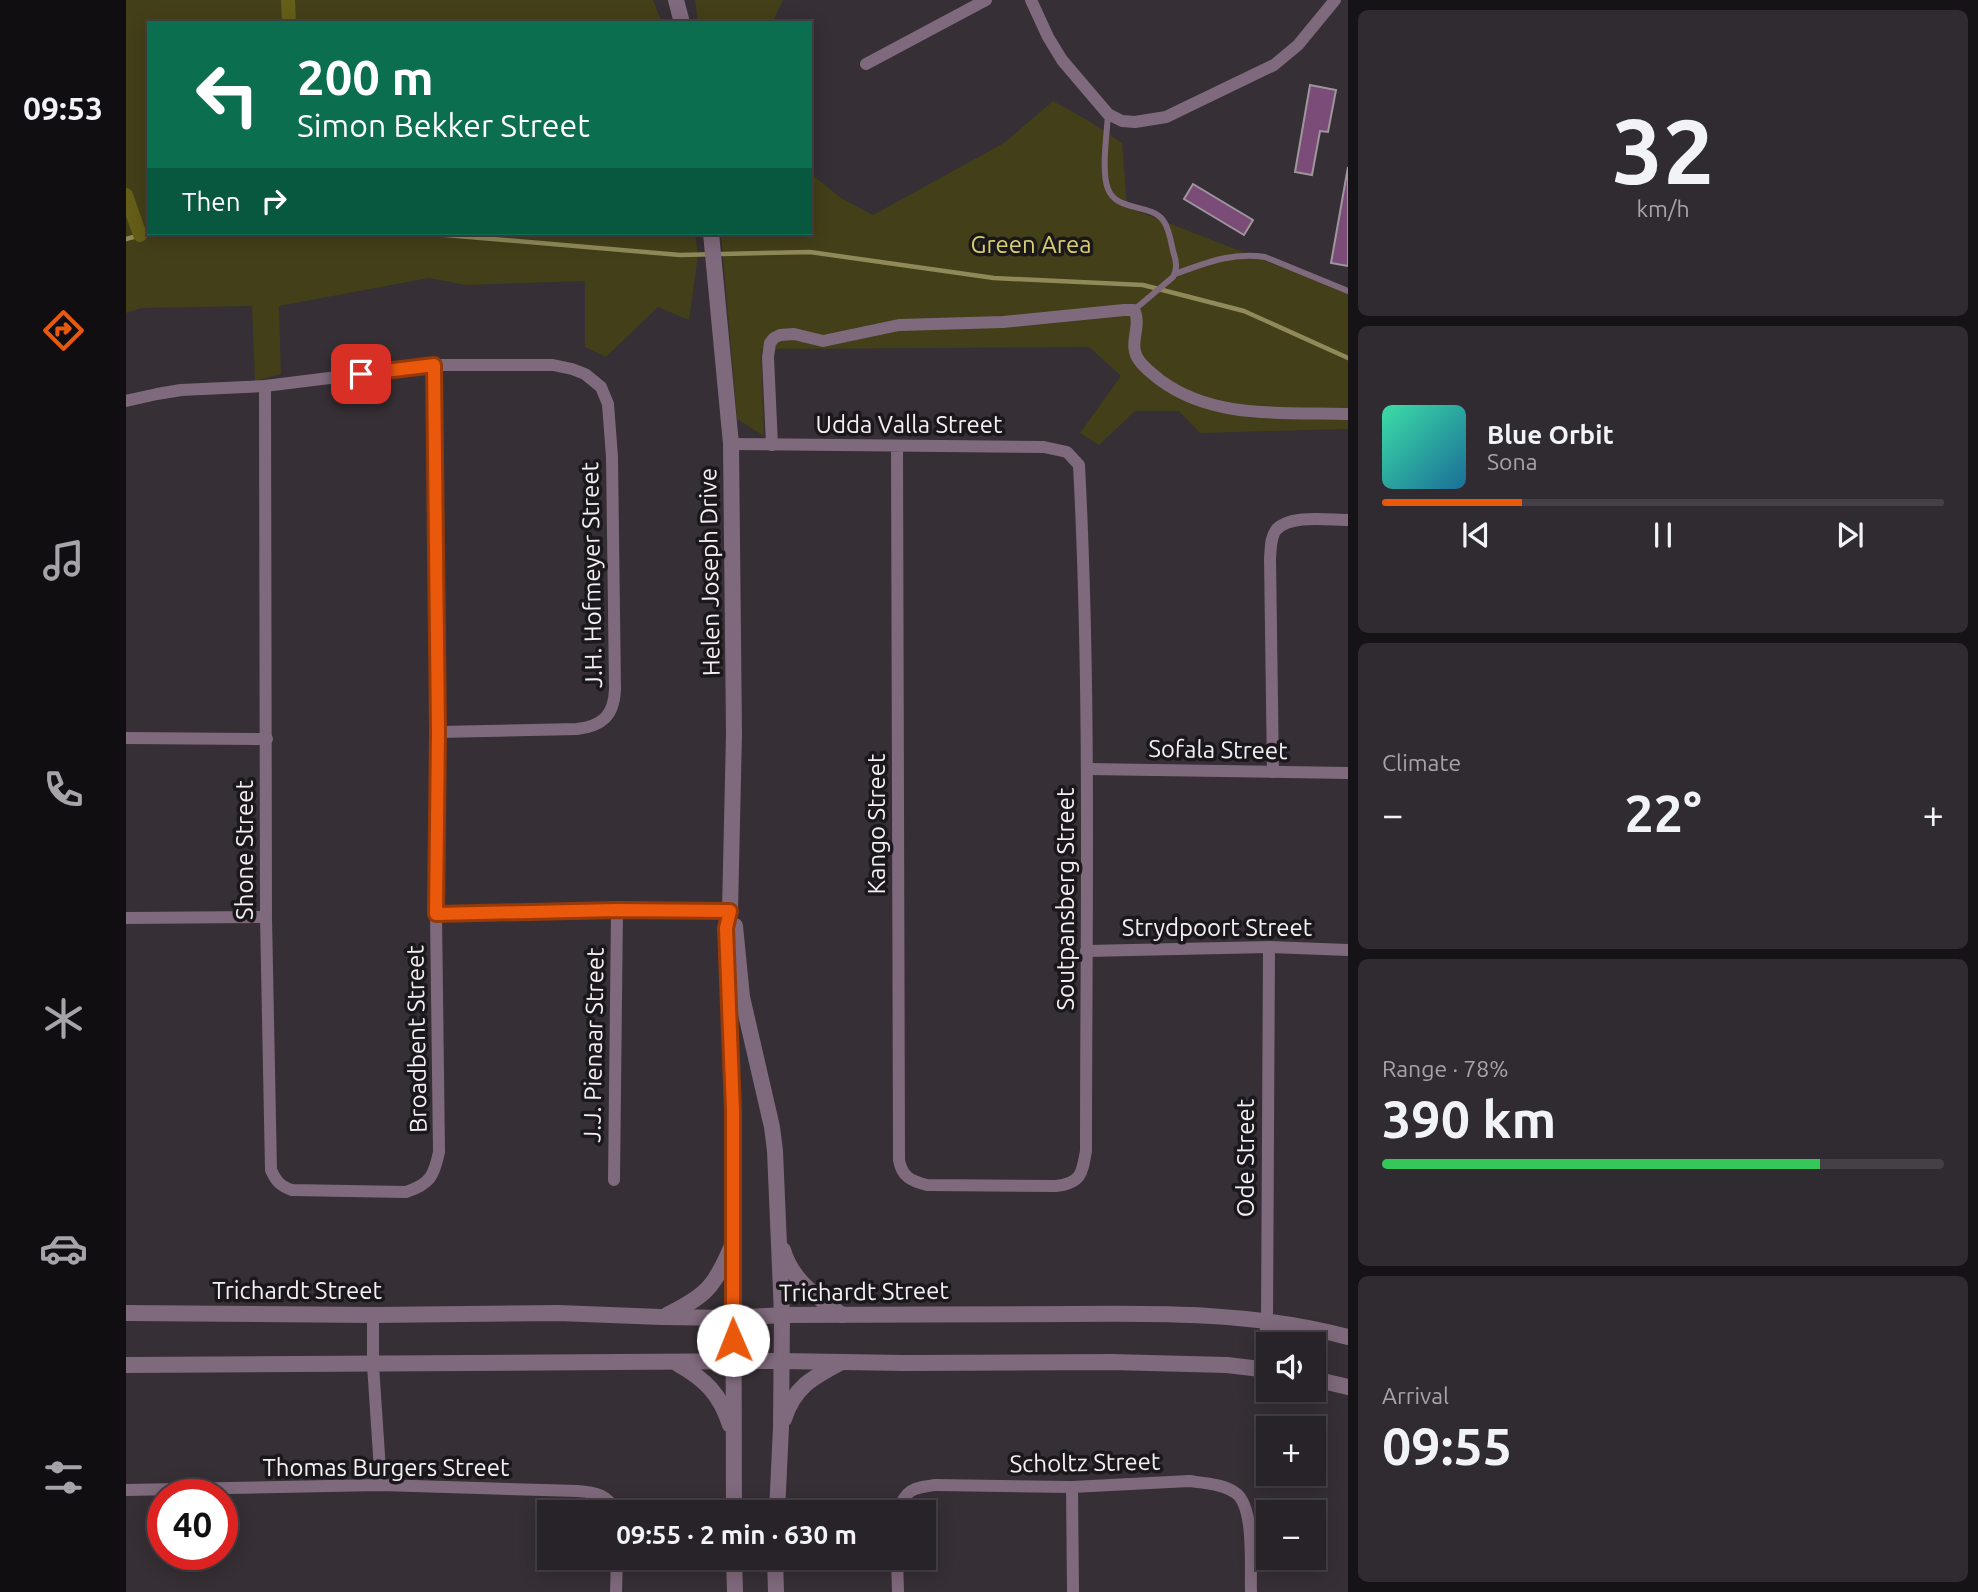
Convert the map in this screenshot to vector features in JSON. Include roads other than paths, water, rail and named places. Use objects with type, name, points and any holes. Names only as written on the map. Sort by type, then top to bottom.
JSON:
[{"type":"street","points":[[866,64],[986,0]]},
{"type":"street","points":[[1031,0],[1062,60],[1108,114],[1122,121],[1135,122],[1166,117],[1274,65],[1298,45],[1335,0]]},
{"type":"street","name":"Helen Joseph Drive","points":[[711,235],[731,444],[734,734],[730,911],[726,928],[733,1111],[734,1500]]},
{"type":"street","points":[[772,444],[768,349],[774,338],[780,335],[794,334],[823,341],[899,325],[1003,322],[1134,310],[1137,316],[1134,345],[1136,355],[1143,366],[1174,390],[1209,404],[1241,411],[1348,414]]},
{"type":"street","points":[[126,401],[181,390],[265,386],[434,365]]},
{"type":"street","name":"J.H. Hofmeyer Street","points":[[434,365],[552,365],[585,374],[601,387],[608,404],[612,457],[615,689],[610,711],[603,721],[591,727],[438,732]]},
{"type":"street","name":"Broadbent Street","points":[[406,1192],[419,1188],[428,1180],[435,1170],[439,1152],[434,365]]},
{"type":"street","name":"Shone Street","points":[[265,386],[266,917],[271,1170],[275,1180],[292,1190],[406,1192]]},
{"type":"street","name":"Udda Valla Street","points":[[731,444],[1044,447],[1067,452],[1079,465]]},
{"type":"street","name":"Kango Street","points":[[897,446],[899,1160],[901,1170],[907,1177],[916,1183],[927,1185]]},
{"type":"street","name":"Soutpansberg Street","points":[[927,1185],[1069,1185],[1076,1180],[1083,1167],[1086,1151],[1087,769],[1083,537],[1079,465]]},
{"type":"street","points":[[1273,772],[1272,538],[1277,529],[1294,521],[1348,520]]},
{"type":"street","points":[[126,738],[267,739]]},
{"type":"street","name":"Sofala Street","points":[[1087,769],[1348,773]]},
{"type":"street","points":[[436,914],[617,910],[730,911]]},
{"type":"street","name":"J.J. Pienaar Street","points":[[614,1180],[617,910]]},
{"type":"street","name":"Helen Joseph Drive","points":[[730,911],[735,924],[742,997],[775,1151],[782,1315],[778,1500]]},
{"type":"street","points":[[126,918],[266,917]]},
{"type":"street","name":"Strydpoort Street","points":[[1086,950],[1269,947],[1348,950]]},
{"type":"street","name":"Ode Street","points":[[1267,1332],[1269,947]]},
{"type":"street","points":[[780,1238],[786,1260],[799,1280],[842,1315]]},
{"type":"street","points":[[661,1317],[693,1302],[712,1286],[734,1241]]},
{"type":"street","name":"Trichardt Street","points":[[126,1313],[558,1313],[733,1318],[782,1315],[1112,1313],[1213,1315],[1267,1320],[1348,1337]]},
{"type":"street","points":[[373,1314],[373,1365],[381,1485]]},
{"type":"street","points":[[126,1366],[842,1362],[1177,1363],[1256,1368]]},
{"type":"street","points":[[781,1427],[799,1390],[809,1380],[842,1362]]},
{"type":"street","points":[[676,1363],[708,1383],[722,1403],[734,1437]]},
{"type":"street","points":[[1326,1382],[1348,1387]]},
{"type":"street","name":"Scholtz Street","points":[[904,1500],[915,1488],[935,1485],[1072,1487],[1189,1481],[1206,1483],[1235,1492],[1242,1500],[1247,1513],[1251,1592]]},
{"type":"street","name":"Thomas Burgers Street","points":[[128,1494],[381,1485],[577,1491],[590,1492],[608,1500]]},
{"type":"street","points":[[1072,1487],[1073,1592]]},
{"type":"street","points":[[616,1592],[617,1570]]},
{"type":"street","points":[[734,1570],[735,1592]]},
{"type":"street","points":[[775,1570],[776,1592]]},
{"type":"street","points":[[897,1570],[898,1592]]},
{"type":"lane","points":[[1108,114],[1105,163],[1108,189],[1118,202],[1150,211],[1162,218],[1170,235],[1175,274]]},
{"type":"lane","points":[[1134,310],[1175,274],[1223,257],[1258,256],[1348,291]]},
{"type":"waterway","points":[[288,0],[289,21]]},
{"type":"waterway","points":[[126,195],[140,235]]},
{"type":"waterway","points":[[126,239],[147,235]]},
{"type":"waterway","points":[[445,235],[680,255],[810,252],[994,278],[1143,285],[1244,311],[1348,358]]},
{"type":"park label","name":"Green Area","points":[[1031,245]]}]
